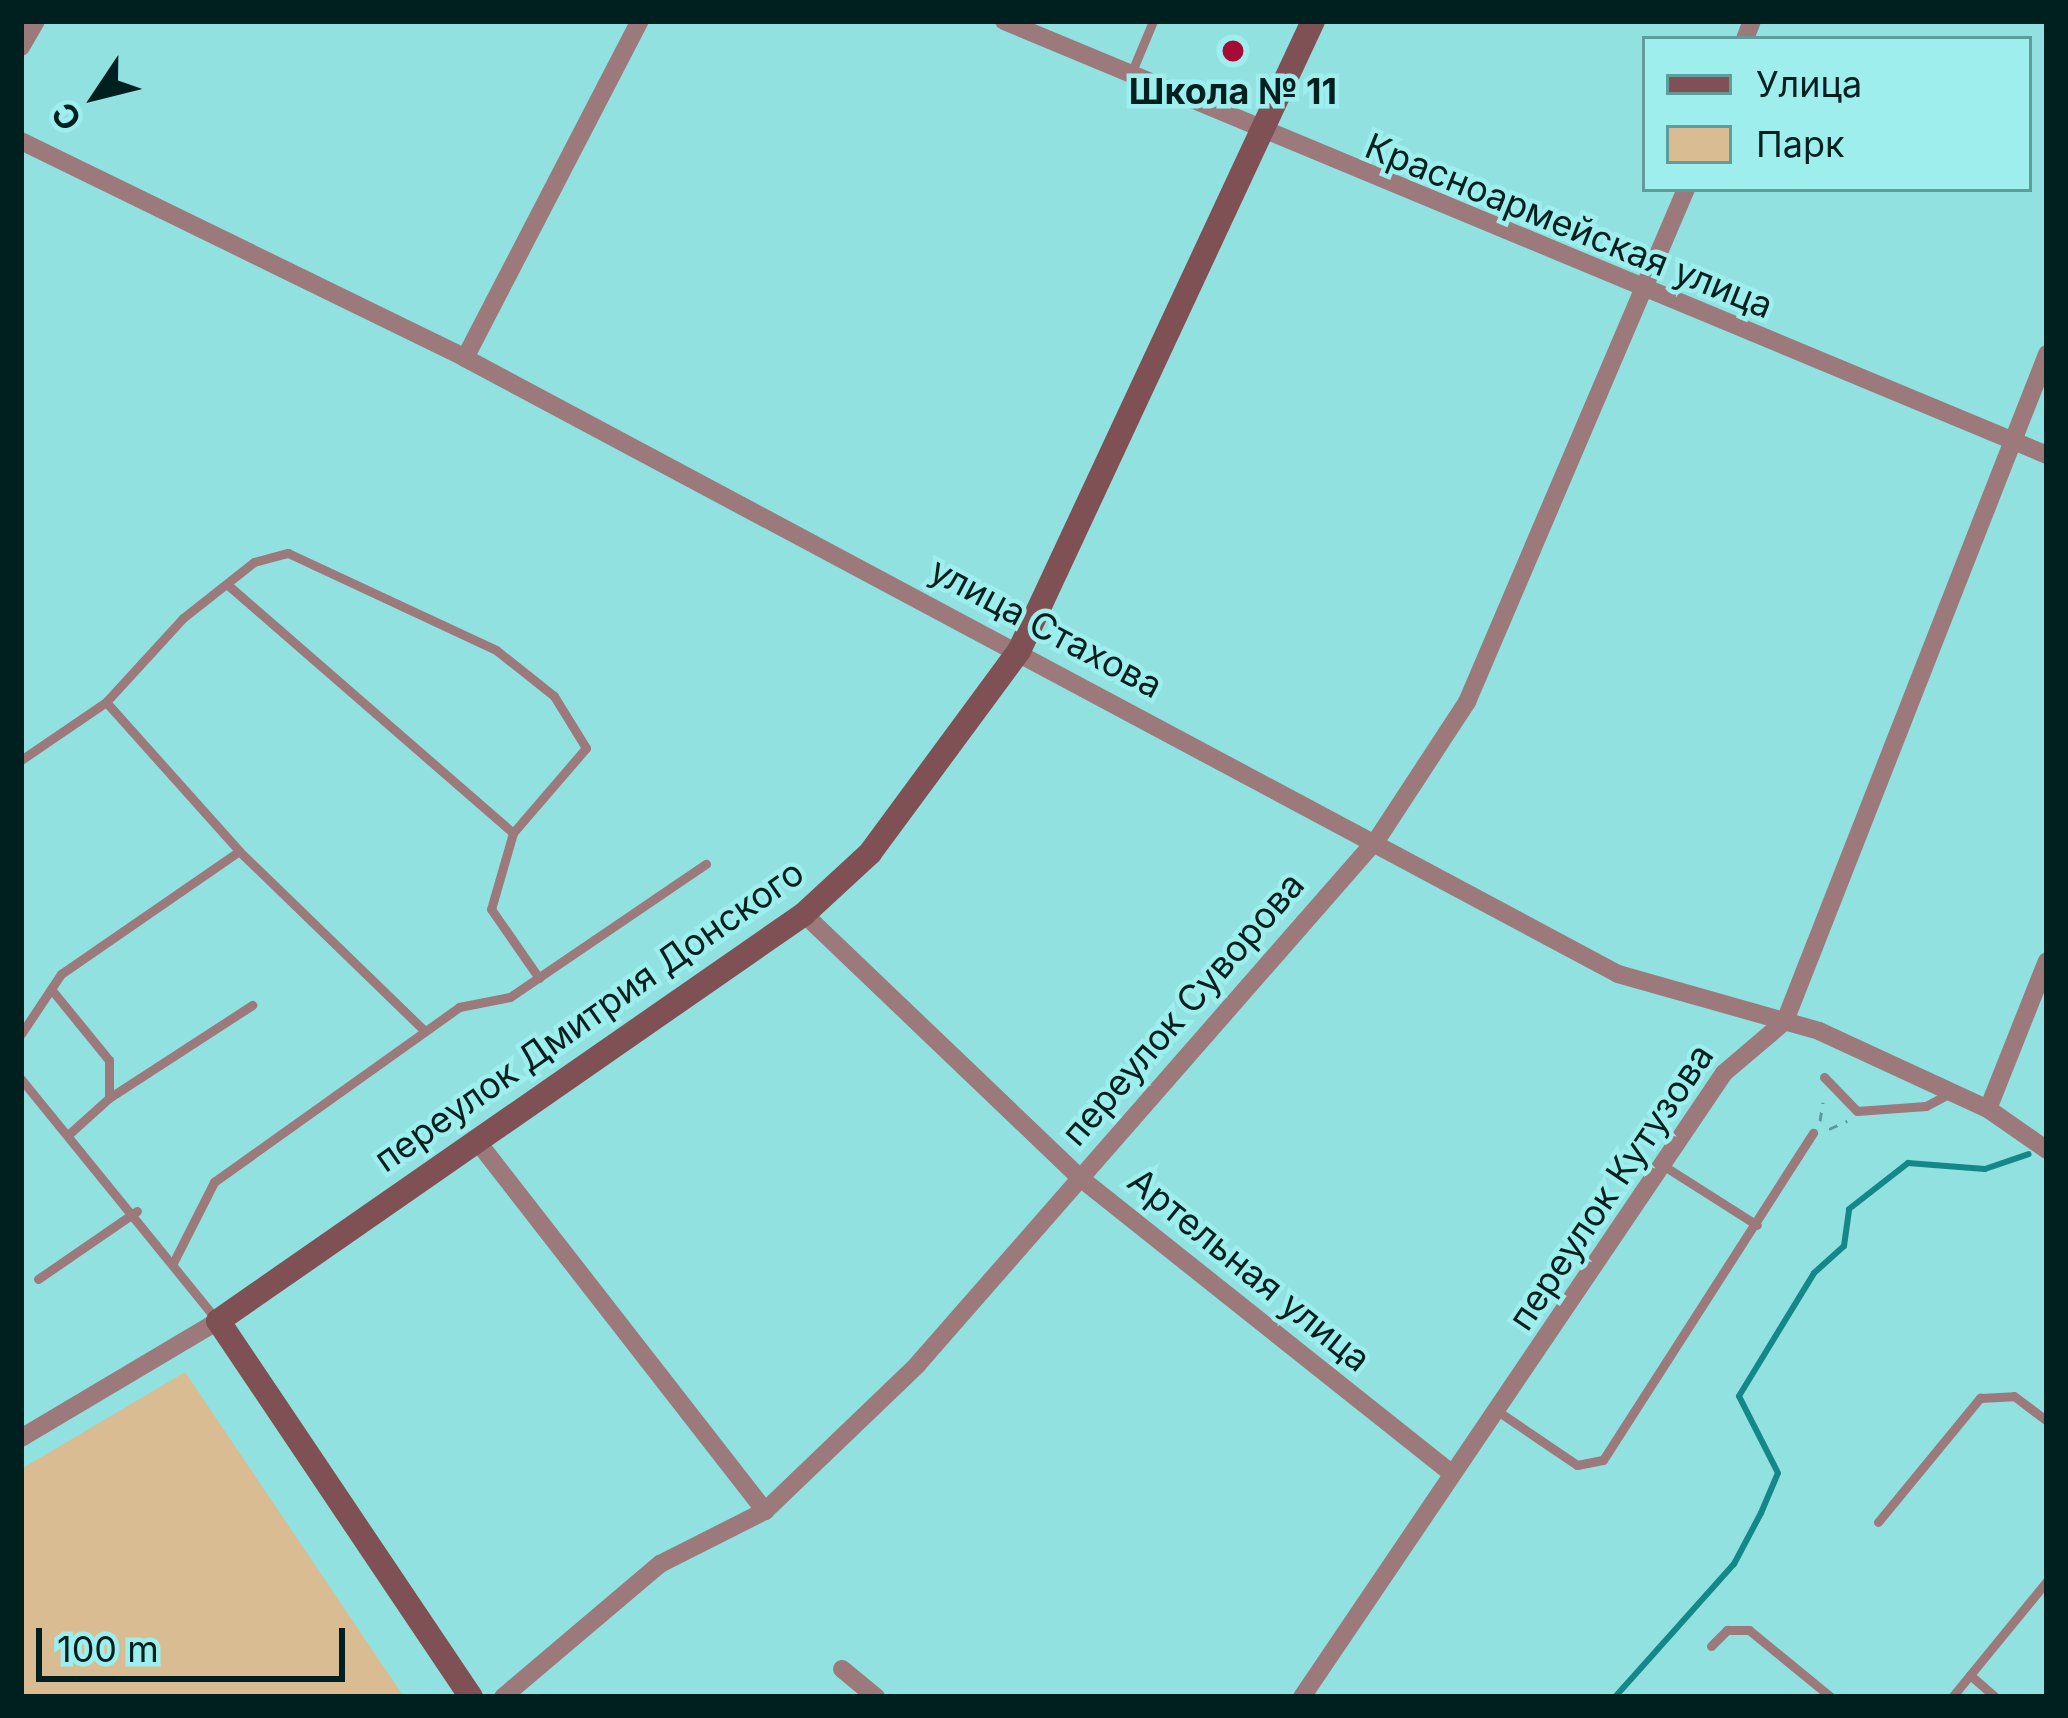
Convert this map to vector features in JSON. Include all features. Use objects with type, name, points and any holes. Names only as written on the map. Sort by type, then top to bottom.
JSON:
[{"type":"street","points":[[21,47],[36,21]]},
{"type":"street","points":[[465,358],[640,21]]},
{"type":"street","name":"Красноармейская улица","points":[[1004,21],[1644,295],[2047,455]]},
{"type":"street","name":"переулок Дмитрия Донского","points":[[218,1321],[804,914],[870,853],[1019,651],[1264,135],[1313,21]]},
{"type":"street","name":"улица Стахова","points":[[21,141],[465,358],[1378,838],[1618,974],[1785,1021],[1952,1091],[1988,1109],[2047,1150]]},
{"type":"street","name":"переулок Суворова","points":[[503,1697],[660,1564],[765,1511],[917,1365],[1378,838],[1467,702],[1685,192]]},
{"type":"street","name":"переулок Кутузова","points":[[1302,1697],[1724,1073],[1785,1021],[2047,354]]},
{"type":"street","name":"Артельная улица","points":[[804,914],[1079,1177],[1450,1472]]},
{"type":"street","points":[[1988,1109],[2047,961]]},
{"type":"street","points":[[477,1141],[765,1511]]},
{"type":"street","points":[[21,1438],[218,1321],[471,1697]]},
{"type":"street","points":[[842,1669],[876,1697]]},
{"type":"lane","points":[[1130,76],[1153,21]]},
{"type":"lane","points":[[21,760],[106,701],[254,562],[288,553],[496,650],[554,696],[586,748],[513,833],[491,909],[538,978]]},
{"type":"lane","points":[[229,586],[513,833]]},
{"type":"lane","points":[[106,701],[239,851],[424,1031]]},
{"type":"lane","points":[[21,1034],[52,989],[239,851]]},
{"type":"lane","points":[[174,1261],[214,1182],[424,1031],[538,978],[706,864]]},
{"type":"lane","points":[[52,989],[109,1060],[109,1098]]},
{"type":"lane","points":[[69,1134],[109,1098],[252,1005]]},
{"type":"lane","points":[[1823,1077],[1857,1111],[1926,1106],[1952,1091]]},
{"type":"lane","points":[[21,1079],[136,1211],[218,1321]]},
{"type":"lane","points":[[1496,1410],[1577,1466],[1604,1460],[1813,1133]]},
{"type":"lane","points":[[1664,1166],[1757,1225]]},
{"type":"lane","points":[[38,1280],[136,1211]]},
{"type":"lane","points":[[1878,1522],[1980,1398],[2014,1396],[2047,1421]]},
{"type":"lane","points":[[1952,1697],[2047,1581]]},
{"type":"lane","points":[[1711,1646],[1727,1630],[1749,1630],[1831,1697]]},
{"type":"lane","points":[[1970,1675],[1996,1697]]},
{"type":"path","points":[[1813,1133],[1857,1111]]},
{"type":"green space","points":[[185,1372],[404,1697],[21,1697],[21,1469]]},
{"type":"waterway","points":[[1615,1697],[1734,1564],[1761,1513],[1778,1473],[1739,1396],[1814,1273],[1844,1246],[1849,1209],[1908,1163],[1985,1169],[2029,1154]]},
{"type":"place","name":"Школа № 11","points":[[1233,51]]}]
